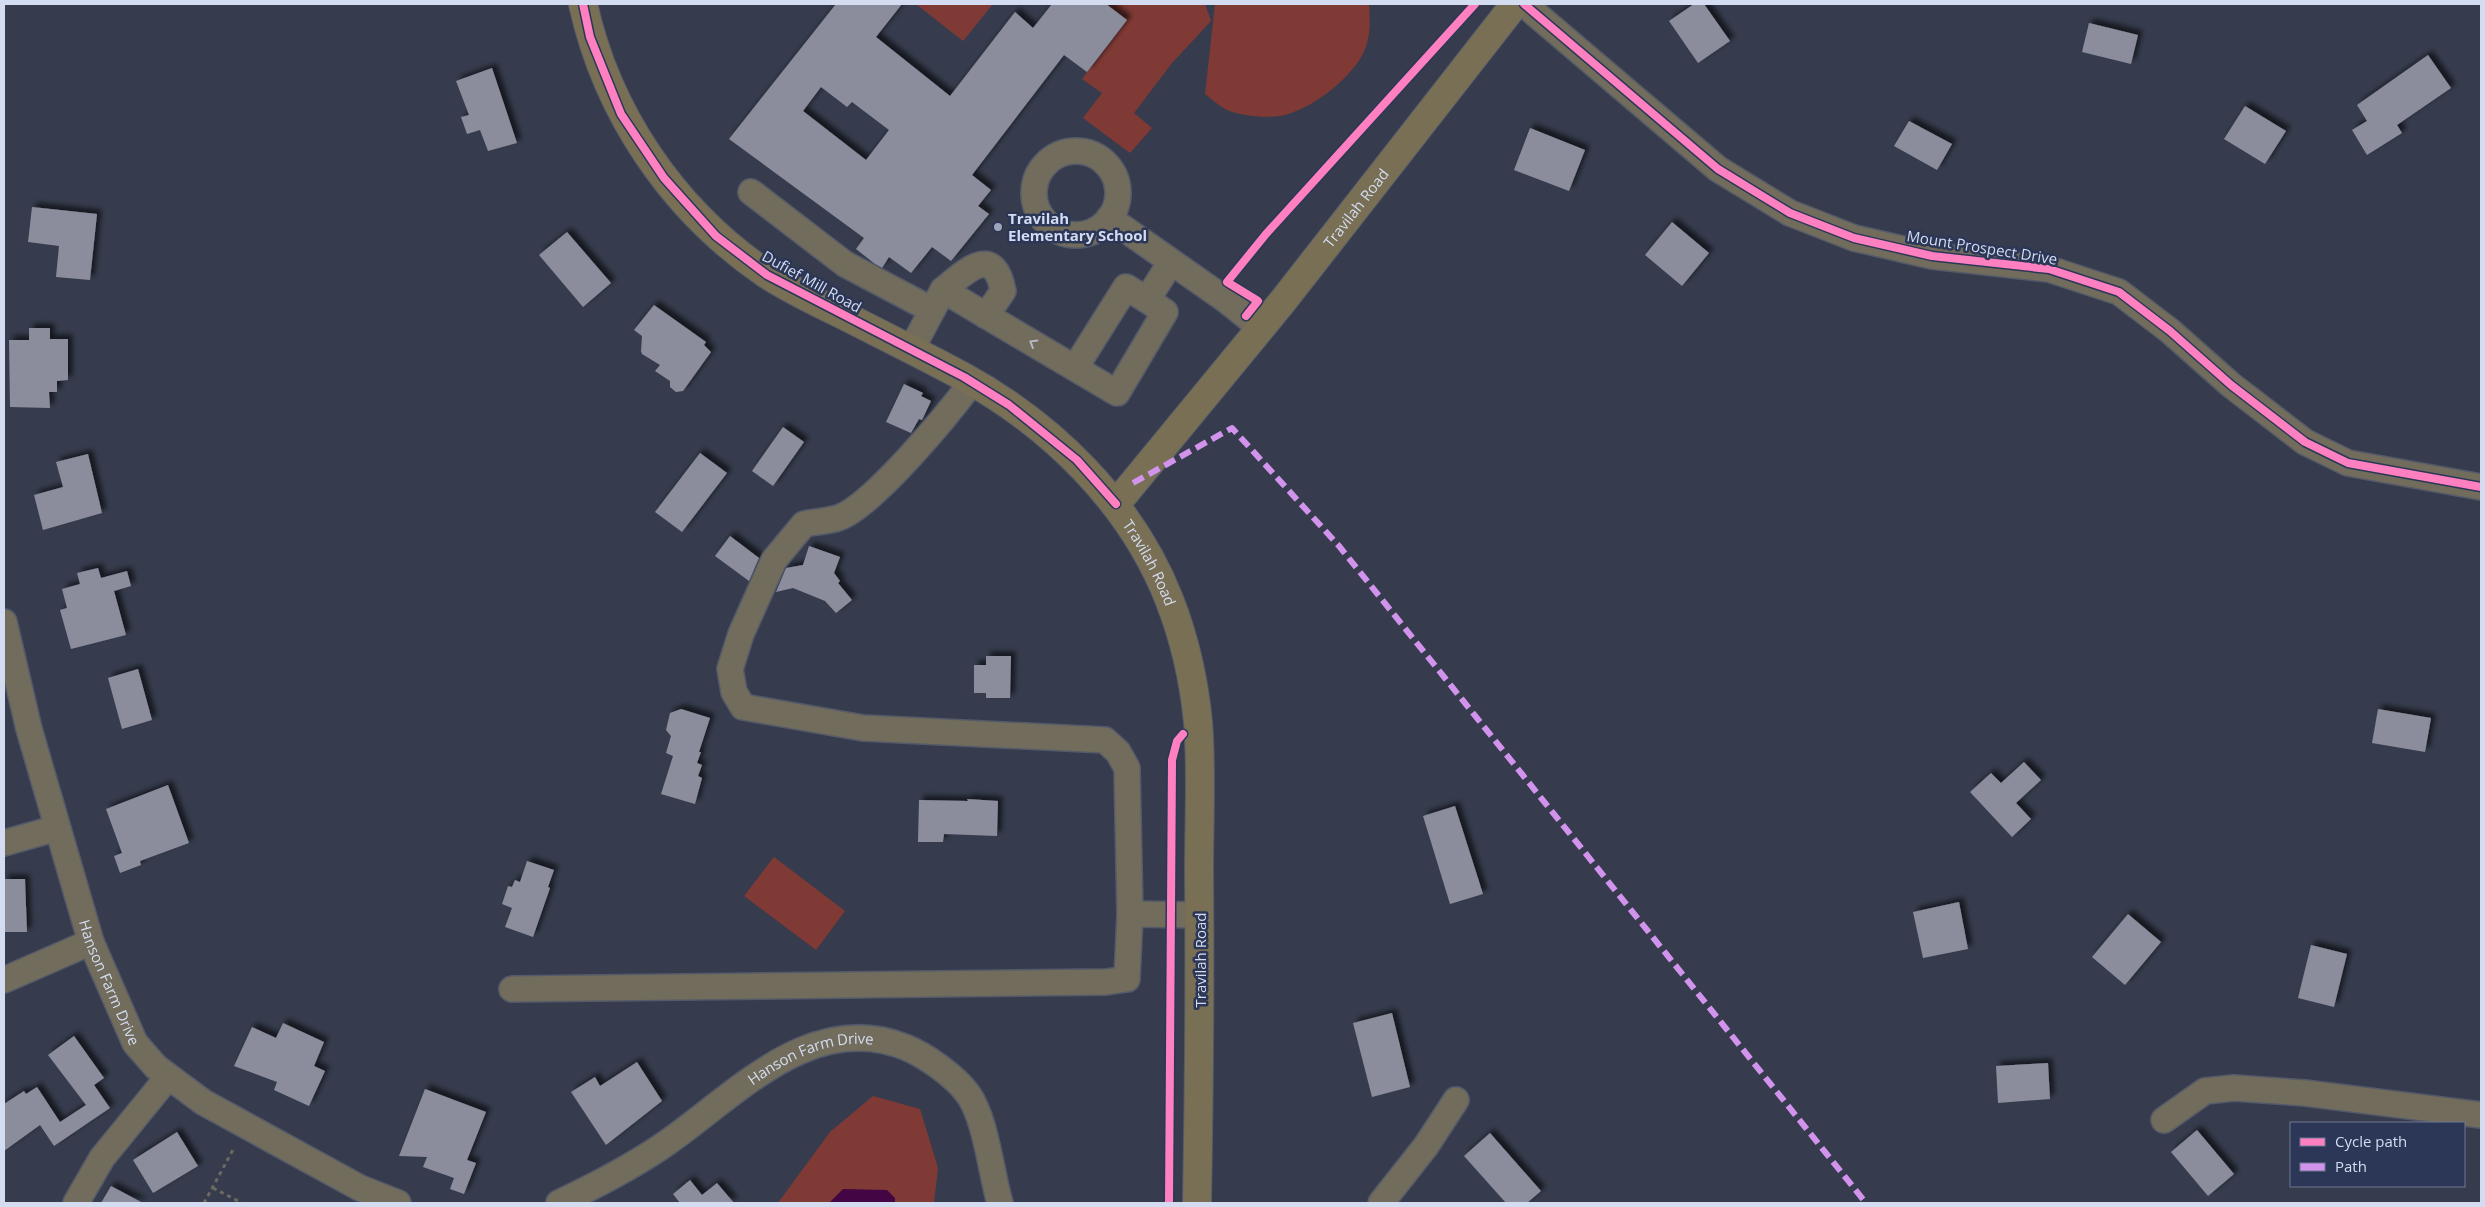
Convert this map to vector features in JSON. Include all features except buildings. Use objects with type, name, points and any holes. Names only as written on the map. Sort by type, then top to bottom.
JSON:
[{"type":"main road","name":"Dufief Mill Road","points":[[583,4],[590,37],[621,114],[664,178],[716,236],[767,275],[972,382],[1009,405],[1076,460],[1116,504]]},
{"type":"main road","name":"Travilah Road","points":[[1197,1203],[1200,915],[1198,722],[1184,646],[1169,599],[1145,549],[1116,504],[1261,328],[1515,4]]},
{"type":"street","name":"Mount Prospect Drive","points":[[1524,4],[1718,169],[1790,213],[1854,238],[1932,256],[2049,269],[2119,292],[2170,331],[2231,385],[2305,442],[2348,464],[2481,487]]},
{"type":"street","points":[[751,192],[857,272],[986,316],[1117,393],[1165,312],[1126,287],[1075,368]]},
{"type":"street","points":[[1109,218],[1226,300],[1261,328]]},
{"type":"street","points":[[1147,300],[1171,262]]},
{"type":"street","points":[[911,350],[938,300],[969,267],[979,264],[990,266],[1000,275],[1003,291],[986,316]]},
{"type":"street","points":[[512,989],[1106,982],[1127,979],[1130,914],[1127,768],[1118,752],[1105,740],[863,728],[743,706],[734,692],[730,669],[742,634],[774,560],[804,524],[838,518],[856,507],[905,461],[972,382]]},
{"type":"street","name":"Hanson Farm Drive","points":[[4,622],[29,729],[91,942],[135,1043],[156,1067],[203,1102],[360,1188],[398,1203]]},
{"type":"street","points":[[4,843],[57,828]]},
{"type":"street","points":[[1130,914],[1200,915]]},
{"type":"street","points":[[4,980],[91,942]]},
{"type":"street","name":"Hanson Farm Drive","points":[[559,1203],[614,1177],[668,1142],[752,1079],[804,1048],[844,1038],[875,1038],[919,1053],[968,1095],[982,1127],[1000,1203]]},
{"type":"street","points":[[76,1203],[102,1158],[168,1077]]},
{"type":"street","points":[[2164,1120],[2205,1091],[2234,1088],[2305,1093],[2481,1115]]},
{"type":"street","points":[[1381,1203],[1426,1146],[1456,1100]]},
{"type":"path","points":[[204,1203],[234,1148]]},
{"type":"path","points":[[212,1188],[242,1203]]},
{"type":"shaded area","points":[[916,4],[993,4],[963,41]]},
{"type":"shaded area","points":[[1106,4],[1205,4],[1211,21],[1172,63],[1134,113],[1152,128],[1130,153],[1083,118],[1102,93],[1082,79],[1127,20]]},
{"type":"shaded area","points":[[1215,4],[1369,4],[1368,38],[1365,49],[1351,71],[1330,91],[1317,100],[1292,113],[1280,116],[1260,117],[1239,114],[1224,108],[1205,94]]},
{"type":"shaded area","points":[[774,857],[845,911],[816,950],[744,896]]},
{"type":"shaded area","points":[[873,1096],[920,1109],[938,1168],[934,1203],[778,1203],[830,1132]]},
{"type":"shaded area","points":[[843,1189],[887,1190],[895,1198],[895,1203],[829,1203]]},
{"type":"marked path","points":[[1133,483],[1232,428],[1339,546],[1866,1203]]},
{"type":"cycle path","points":[[583,4],[590,37],[621,114],[664,178],[716,236],[767,275],[964,377],[1009,405],[1077,460],[1116,504]]},
{"type":"cycle path","points":[[1246,316],[1258,301],[1227,282],[1266,234],[1475,4]]},
{"type":"cycle path","points":[[1524,4],[1718,169],[1790,213],[1854,238],[1932,256],[2049,269],[2119,292],[2170,331],[2231,385],[2305,442],[2348,463],[2481,487]]},
{"type":"cycle path","points":[[1169,1203],[1172,760],[1177,741],[1183,734]]},
{"type":"place","name":"Travilah Elementary School","points":[[998,227]]}]
